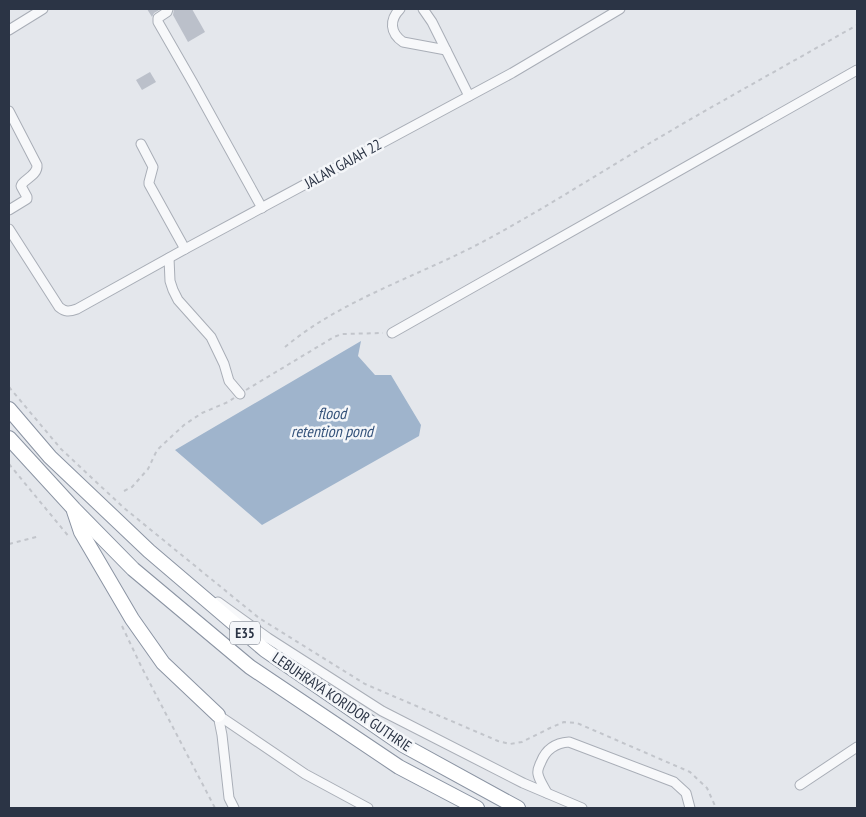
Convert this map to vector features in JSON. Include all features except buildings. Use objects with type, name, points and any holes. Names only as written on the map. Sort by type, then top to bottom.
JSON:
[{"type":"highway","name":"LEBUHRAYA KORIDOR GUTHRIE","points":[[9,409],[50,457],[149,551],[265,650],[403,745],[518,808]]},
{"type":"highway","name":"LEBUHRAYA KORIDOR GUTHRIE","points":[[9,438],[74,509],[133,569],[250,667],[399,767],[477,808]]},
{"type":"highway","points":[[74,509],[81,532],[132,619],[163,663],[218,714]]},
{"type":"street","points":[[9,30],[44,9]]},
{"type":"street","points":[[168,9],[167,12],[158,18],[158,22],[262,208]]},
{"type":"street","points":[[400,9],[391,22],[397,38],[402,42],[446,50]]},
{"type":"street","points":[[424,9],[469,96]]},
{"type":"street","name":"JALAN GAJAH 22","points":[[9,229],[58,307],[70,312],[512,73],[615,10]]},
{"type":"street","points":[[392,332],[857,70]]},
{"type":"street","points":[[9,111],[37,165],[37,169],[22,184],[27,199],[9,210]]},
{"type":"street","points":[[142,144],[153,167],[149,184],[185,249]]},
{"type":"street","points":[[163,262],[173,290],[183,306],[211,338],[224,364],[229,382],[240,394]]},
{"type":"street","points":[[149,551],[268,638],[382,711],[523,783],[582,808]]},
{"type":"street","points":[[218,714],[229,798],[234,808]]},
{"type":"street","points":[[218,714],[305,774],[368,808]]},
{"type":"street","points":[[546,793],[538,774],[541,760],[550,747],[562,742],[569,742],[674,782],[686,794],[690,808]]},
{"type":"street","points":[[800,785],[857,747]]},
{"type":"path","points":[[285,347],[301,334],[350,305],[474,247],[521,221],[666,133],[857,25]]},
{"type":"path","points":[[9,387],[61,448],[124,508],[259,618],[365,684],[498,741],[510,744],[522,742],[564,722],[577,723],[690,772],[707,788],[716,808]]},
{"type":"path","points":[[9,464],[72,540]]},
{"type":"path","points":[[9,544],[40,536]]},
{"type":"path","points":[[118,619],[215,808]]},
{"type":"water","name":"flood retention pond","points":[[361,341],[358,356],[375,375],[391,375],[421,425],[419,436],[262,525],[175,450]]}]
